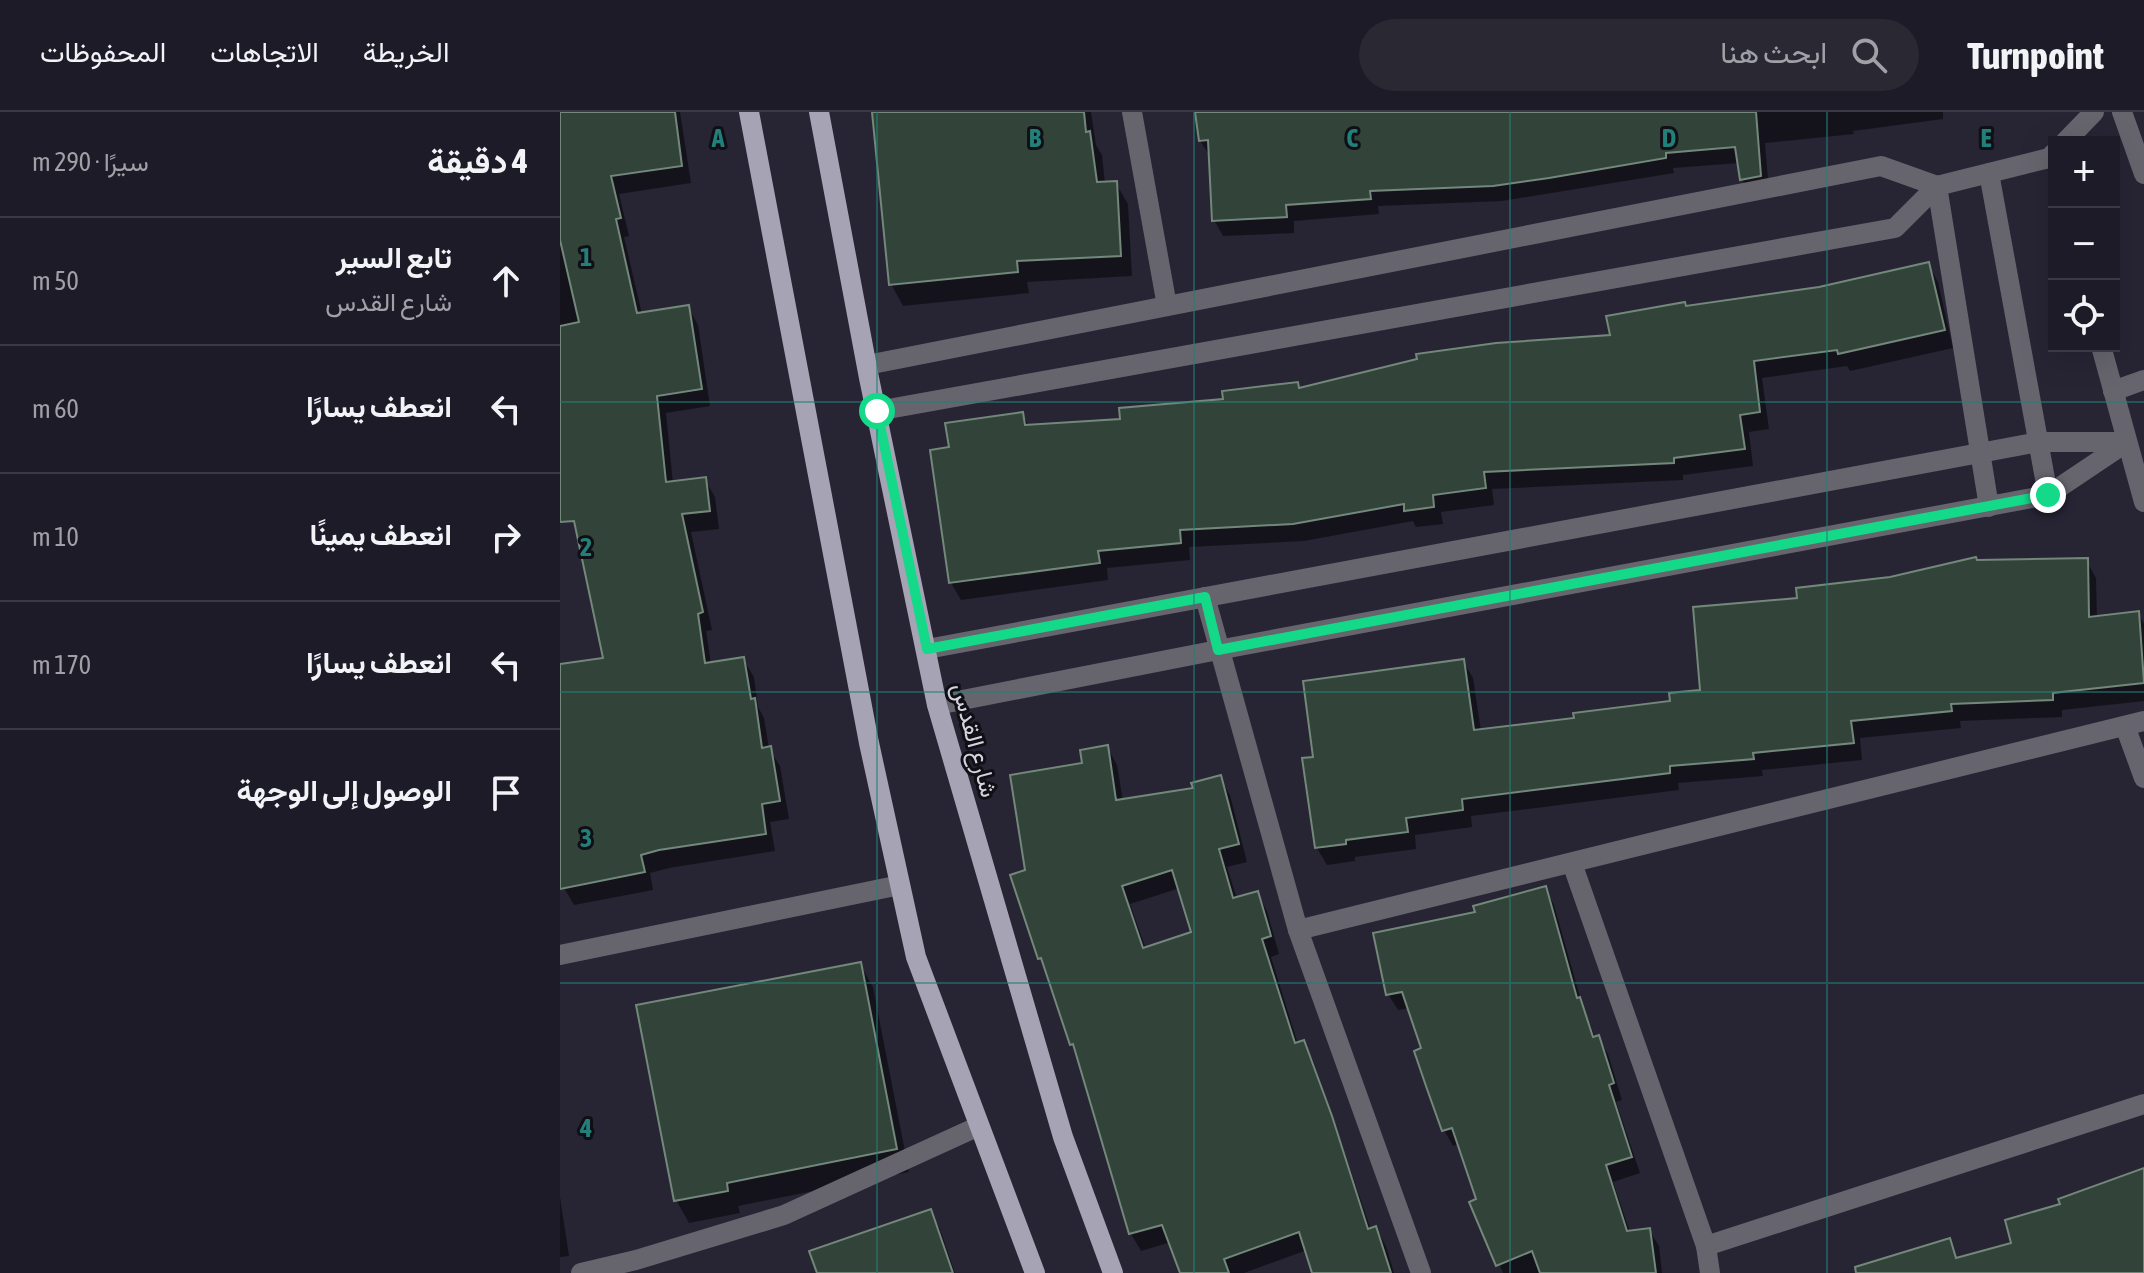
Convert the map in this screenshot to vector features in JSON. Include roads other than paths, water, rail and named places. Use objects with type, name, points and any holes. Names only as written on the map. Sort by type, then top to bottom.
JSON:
[{"type":"main road","points":[[749,112],[869,743],[916,957],[1035,1273]]},
{"type":"main road","name":"شارع القدس","points":[[819,112],[937,705],[1063,1137],[1113,1273]]},
{"type":"street","points":[[1132,112],[1167,306]]},
{"type":"street","points":[[2071,136],[2094,112]]},
{"type":"street","points":[[2122,112],[2144,174]]},
{"type":"street","points":[[877,411],[1895,228],[1937,186],[2048,163]]},
{"type":"street","points":[[867,365],[1881,166],[1937,186]]},
{"type":"street","points":[[1989,173],[2048,495]]},
{"type":"street","points":[[1937,186],[1989,507]]},
{"type":"street","points":[[2103,352],[2144,502]]},
{"type":"street","points":[[2113,391],[2144,380]]},
{"type":"street","points":[[927,649],[2039,442],[2127,442]]},
{"type":"street","points":[[937,705],[2048,495],[2127,442]]},
{"type":"street","points":[[1205,597],[1298,930],[1421,1273]]},
{"type":"street","points":[[1298,930],[2134,723],[2144,778]]},
{"type":"street","points":[[1572,863],[1706,1246],[1710,1273]]},
{"type":"street","points":[[560,955],[900,885]]},
{"type":"street","points":[[1706,1246],[2144,1104]]},
{"type":"street","points":[[581,1273],[638,1266],[784,1215],[979,1126]]}]
